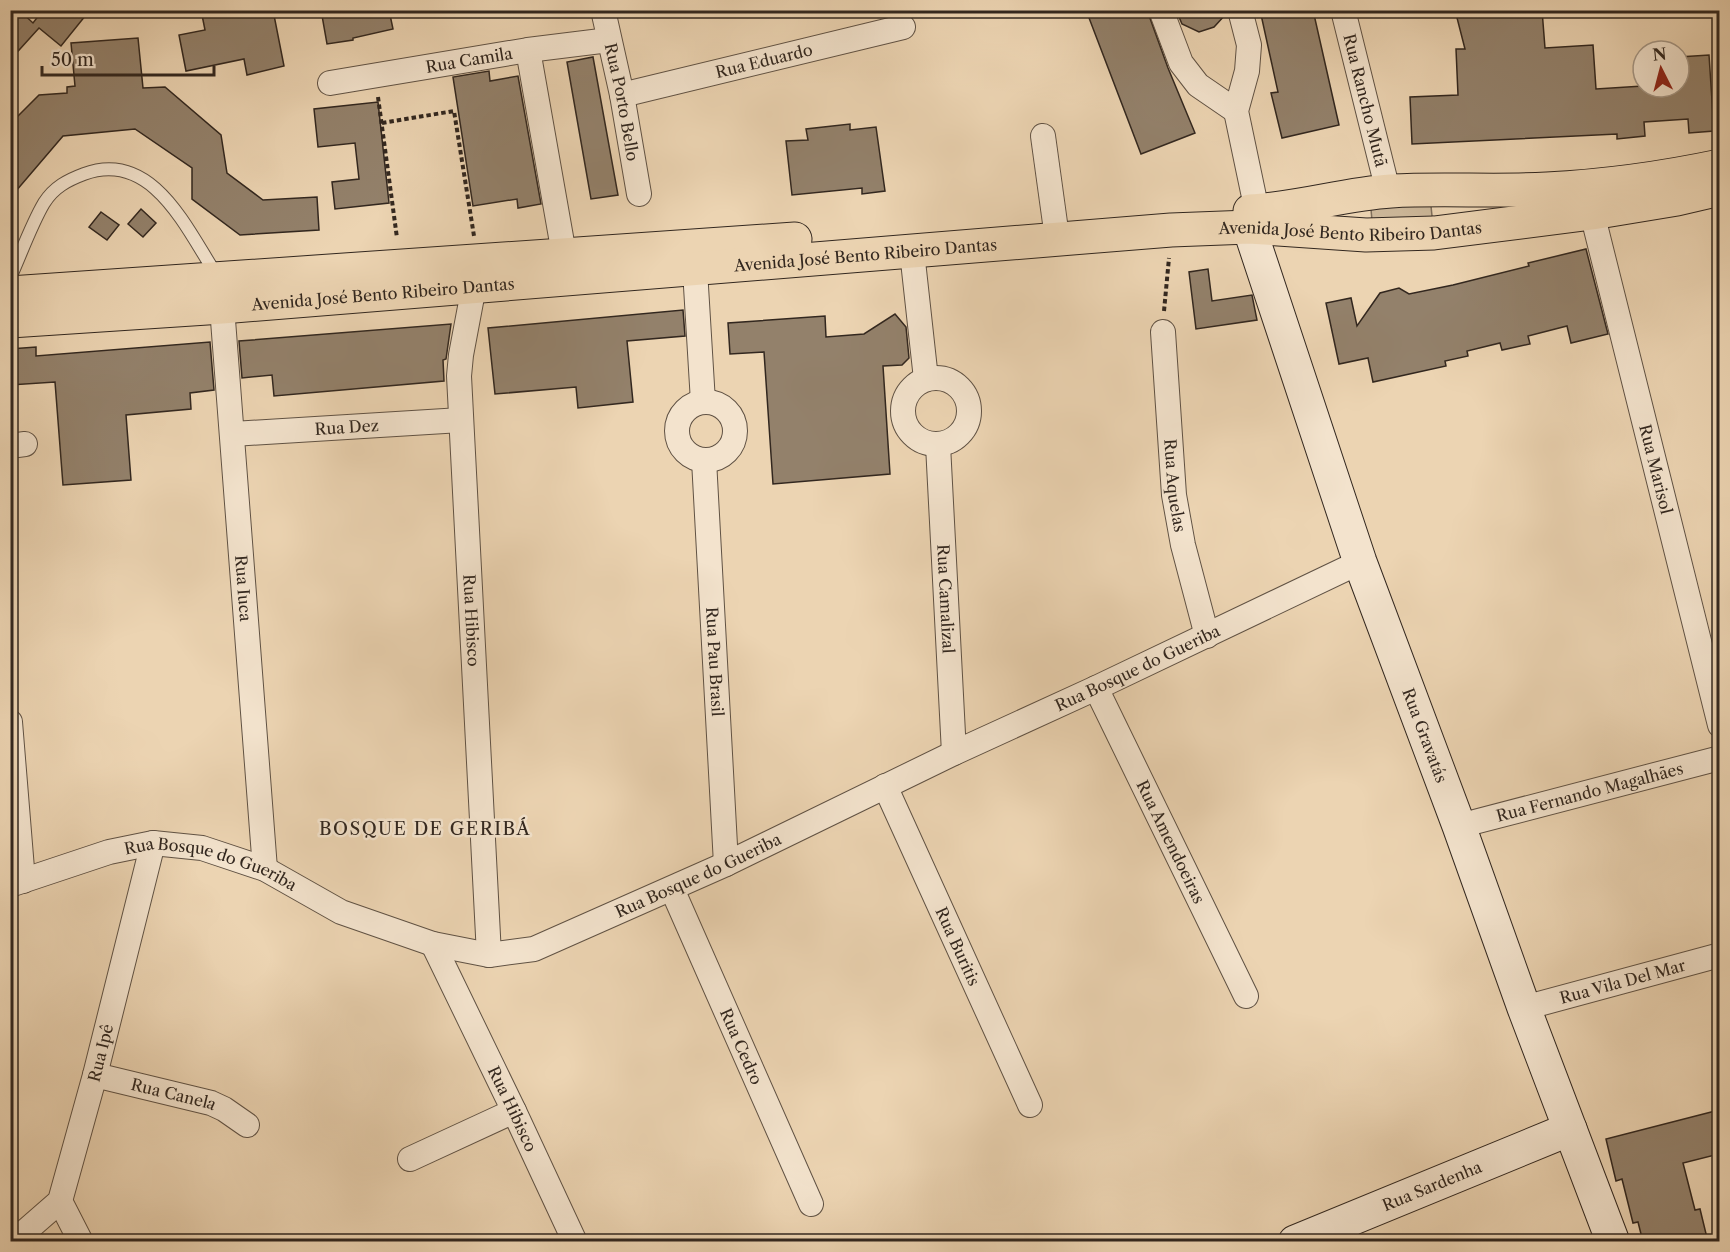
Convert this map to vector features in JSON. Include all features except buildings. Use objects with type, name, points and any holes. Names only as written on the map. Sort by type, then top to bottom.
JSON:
[{"type":"main road","name":"Avenida José Bento Ribeiro Dantas","points":[[10,293],[221,292],[476,273],[695,270],[1171,230],[1253,219],[1280,209],[1376,193],[1434,189],[1545,189],[1598,185],[1630,182],[1719,166]]},
{"type":"main road","points":[[1434,189],[1443,209],[1443,219],[1434,233]]},
{"type":"main road","name":"Avenida José Bento Ribeiro Dantas","points":[[10,321],[401,266],[476,273],[564,254],[1055,223],[1253,219],[1366,235],[1434,233],[1592,213],[1677,199],[1719,189]]},
{"type":"main road","points":[[1366,235],[1359,227],[1356,217],[1359,205],[1376,193]]},
{"type":"street","name":"Rua Porto Bello","points":[[603,10],[622,95],[639,194]]},
{"type":"street","points":[[1161,10],[1181,63],[1198,85],[1236,111]]},
{"type":"street","points":[[1240,10],[1249,45],[1247,71],[1236,111],[1253,219]]},
{"type":"street","name":"Rua Rancho Mutã","points":[[1343,10],[1376,193]]},
{"type":"street","name":"Rua Eduardo","points":[[622,95],[903,27]]},
{"type":"street","name":"Rua Camila","points":[[330,83],[528,50],[609,40]]},
{"type":"street","points":[[528,50],[564,254]]},
{"type":"street","points":[[1043,136],[1055,223]]},
{"type":"street","name":"Rua Marisol","points":[[1592,213],[1719,725]]},
{"type":"street","name":"Rua Gravatás","points":[[1253,219],[1360,562],[1459,826],[1524,1008],[1613,1242]]},
{"type":"street","points":[[912,252],[926,378]]},
{"type":"street","points":[[695,270],[703,402]]},
{"type":"street","name":"Rua Hibisco","points":[[476,273],[459,375],[489,955]]},
{"type":"street","name":"Rua Iuca","points":[[221,292],[265,869]]},
{"type":"street","name":"Rua Aquelas","points":[[1163,332],[1174,495],[1183,545],[1207,636]]},
{"type":"street","points":[[940,377],[953,382],[964,391],[969,405],[969,419],[963,431],[952,440],[938,444],[926,443],[915,438],[907,429],[902,417],[902,405],[907,393],[915,384],[926,378],[940,377]]},
{"type":"street","points":[[703,402],[717,404],[728,412],[734,424],[734,437],[728,449],[717,457],[704,460],[692,457],[681,447],[676,434],[678,420],[687,409],[703,402]]},
{"type":"street","name":"Rua Dez","points":[[233,434],[461,420]]},
{"type":"street","name":"Rua Camalizal","points":[[938,444],[954,753]]},
{"type":"street","name":"Rua Pau Brasil","points":[[704,460],[726,864]]},
{"type":"street","name":"Rua Bosque do Gueriba","points":[[17,883],[110,852],[153,843],[202,848],[265,869],[341,912],[433,944],[489,955],[534,949],[726,864],[954,753],[1207,636],[1360,562]]},
{"type":"street","name":"Rua Amendoeiras","points":[[1096,688],[1245,996]]},
{"type":"street","points":[[10,722],[17,883]]},
{"type":"street","name":"Rua Fernando Magalhães","points":[[1459,826],[1719,758]]},
{"type":"street","name":"Rua Buritis","points":[[885,786],[1030,1105]]},
{"type":"street","name":"Rua Ipê","points":[[60,1201],[95,1075],[153,843]]},
{"type":"street","name":"Rua Cedro","points":[[672,889],[811,1204]]},
{"type":"street","name":"Rua Hibisco","points":[[433,944],[575,1242]]},
{"type":"street","name":"Rua Vila Del Mar","points":[[1524,1008],[1719,955]]},
{"type":"street","name":"Rua Canela","points":[[95,1075],[211,1103],[247,1125]]},
{"type":"street","points":[[410,1160],[514,1111]]},
{"type":"street","name":"Rua Sardenha","points":[[1295,1242],[1345,1232],[1570,1129]]},
{"type":"street","points":[[12,1242],[60,1201],[81,1242]]},
{"type":"lane","points":[[10,278],[45,201],[64,182],[95,170],[124,170],[148,181],[167,200],[221,292]]},
{"type":"path","points":[[375,76],[401,266]]},
{"type":"path","points":[[382,123],[454,111],[476,273]]},
{"type":"path","points":[[1163,332],[1171,230]]},
{"type":"shaded area","points":[[1389,199],[1431,206],[1432,216],[1423,227],[1372,221],[1371,209]]},
{"type":"district","name":"BOSQUE DE GERIBÁ","points":[[425,829]]}]
